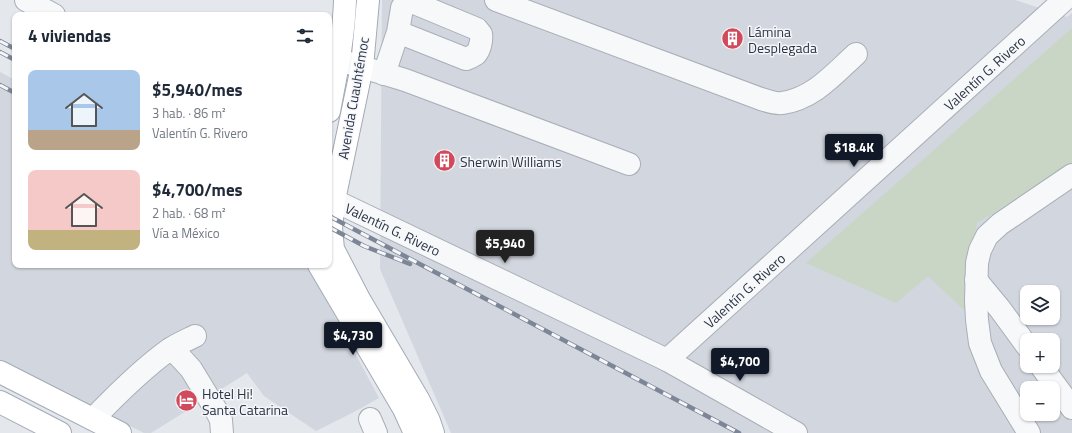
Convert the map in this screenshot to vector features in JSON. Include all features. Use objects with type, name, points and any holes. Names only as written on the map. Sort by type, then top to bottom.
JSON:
[{"type":"main road","points":[[344,6],[367,7]]},
{"type":"main road","name":"Avenida Cuauhtémoc","points":[[332,96],[339,60],[344,6]]},
{"type":"main road","name":"Avenida Cuauhtémoc","points":[[332,199],[362,67],[367,7]]},
{"type":"main road","name":"Avenida Cuauhtémoc","points":[[332,238],[333,249],[359,299],[418,399],[433,433]]},
{"type":"main road","points":[[321,268],[404,409],[415,433]]},
{"type":"main road","points":[[0,372],[120,433]]},
{"type":"main road","points":[[6,406],[60,433]]},
{"type":"street","points":[[26,0],[48,12]]},
{"type":"street","points":[[496,0],[761,99],[781,103],[803,97],[821,86],[856,54]]},
{"type":"street","name":"Valentín G. Rivero","points":[[332,199],[667,360],[1064,0]]},
{"type":"street","points":[[384,74],[398,32]]},
{"type":"street","points":[[339,60],[405,80],[629,164]]},
{"type":"street","points":[[1029,433],[991,371],[980,343],[976,301],[977,263],[980,250],[987,236],[1000,224],[1072,175]]},
{"type":"street","points":[[976,280],[1020,336]]},
{"type":"street","points":[[93,419],[122,389],[144,370],[171,349],[195,336]]},
{"type":"street","points":[[171,349],[191,369],[212,403],[221,420],[222,433]]},
{"type":"street","points":[[667,360],[796,433]]},
{"type":"street","points":[[1047,373],[1072,408]]},
{"type":"shaded area","points":[[382,0],[1015,0],[1067,17],[1072,13],[1072,433],[451,433],[380,269]]},
{"type":"shaded area","points":[[0,72],[12,78],[12,268],[310,268],[379,398],[316,431],[264,396],[247,373],[151,433],[144,433],[0,361]]},
{"type":"green space","points":[[1072,28],[1072,164],[977,223],[964,310],[928,276],[896,303],[806,263]]},
{"type":"railway","points":[[0,41],[12,47]]},
{"type":"railway","points":[[0,52],[12,58]]},
{"type":"railway","points":[[0,85],[12,91]]},
{"type":"railway","points":[[332,218],[739,433]]},
{"type":"railway","points":[[332,229],[364,246],[410,264]]},
{"type":"place","name":"Lámina Desplegada","points":[[732,39]]},
{"type":"place","name":"Sherwin Williams","points":[[444,161]]},
{"type":"place","name":"Hotel Hi! Santa Catarina","points":[[186,401]]}]
